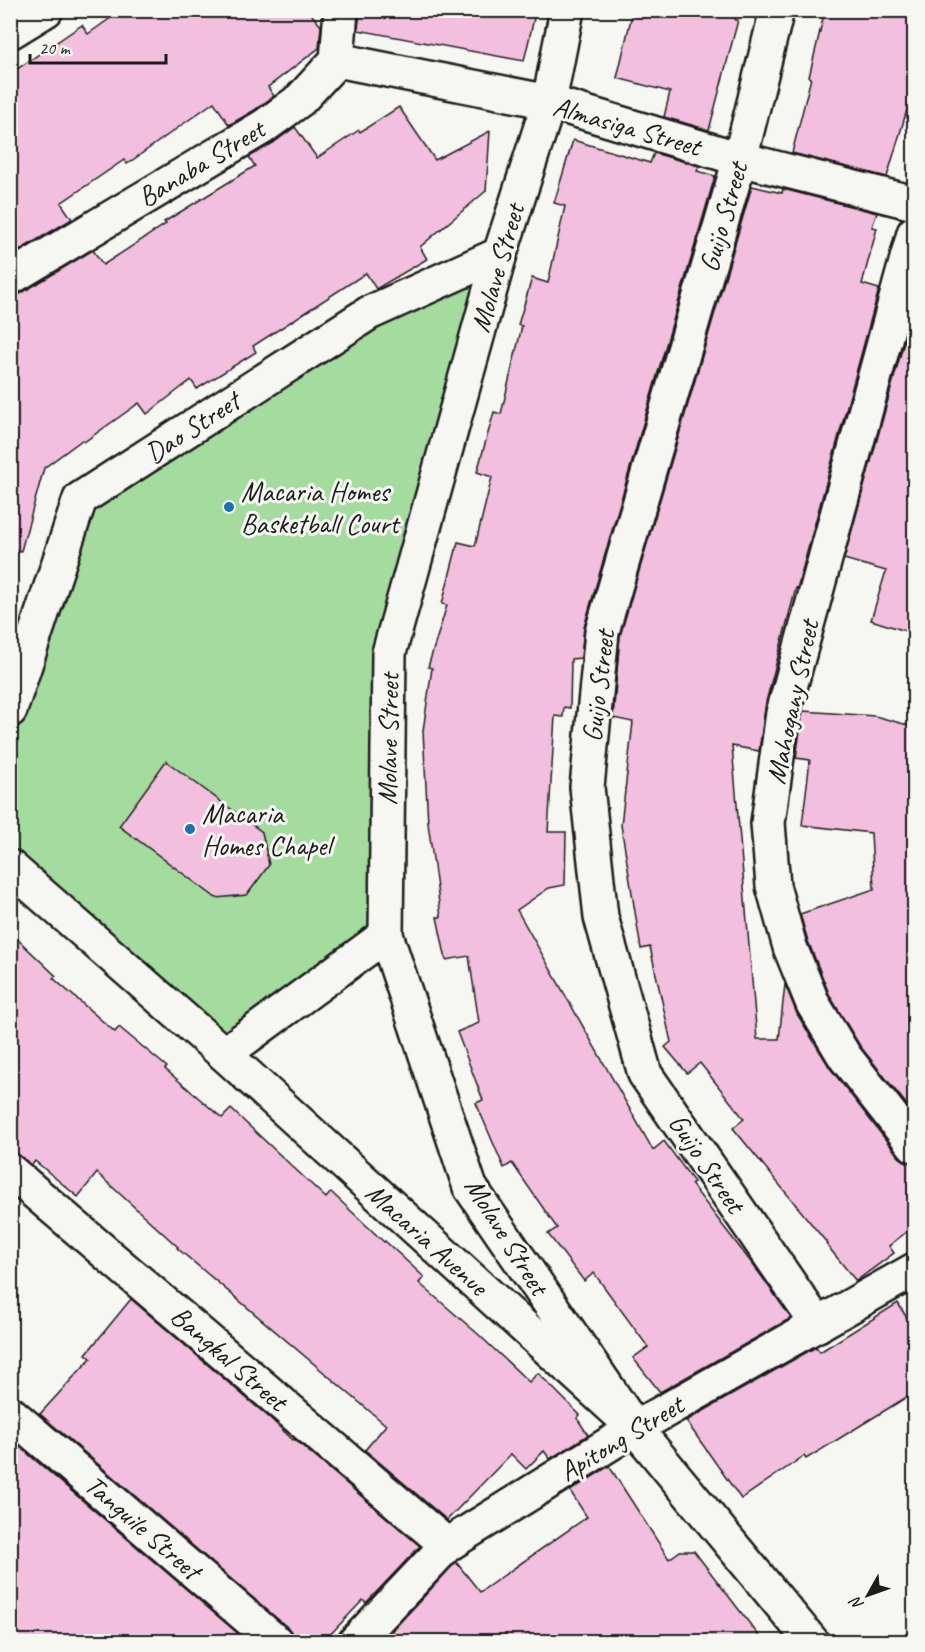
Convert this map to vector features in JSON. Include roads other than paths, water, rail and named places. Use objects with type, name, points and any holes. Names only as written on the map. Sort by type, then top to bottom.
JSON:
[{"type":"street","points":[[10,32],[46,10]]},
{"type":"street","points":[[337,60],[341,10]]},
{"type":"street","name":"Molave Street","points":[[567,10],[549,102],[500,254],[389,653],[386,934],[470,1187],[635,1428]]},
{"type":"street","name":"Guijo Street","points":[[777,10],[740,159],[602,632],[587,787],[601,917],[645,1074],[818,1325]]},
{"type":"street","name":"Almasiga Street","points":[[337,60],[549,102],[740,159],[915,203]]},
{"type":"street","name":"Banaba Street","points":[[10,278],[263,126],[300,100],[337,60]]},
{"type":"street","name":"Mahogany Street","points":[[915,233],[783,713],[768,823],[773,886],[790,947],[813,1004],[845,1057],[915,1144]]},
{"type":"street","name":"Dao Street","points":[[10,710],[80,499],[369,313],[500,254]]},
{"type":"street","name":"Macaria Avenue","points":[[10,867],[224,1054],[635,1428],[812,1641]]},
{"type":"street","points":[[224,1054],[386,934]]},
{"type":"street","name":"Bangkal Street","points":[[10,1171],[447,1545]]},
{"type":"street","name":"Apitong Street","points":[[355,1641],[447,1545],[635,1428],[915,1270]]},
{"type":"street","name":"Tanguile Street","points":[[10,1413],[276,1641]]},
{"type":"place","name":"Macaria Homes Basketball Court","points":[[229,507]]},
{"type":"place","name":"Macaria Homes Chapel","points":[[190,829]]}]
